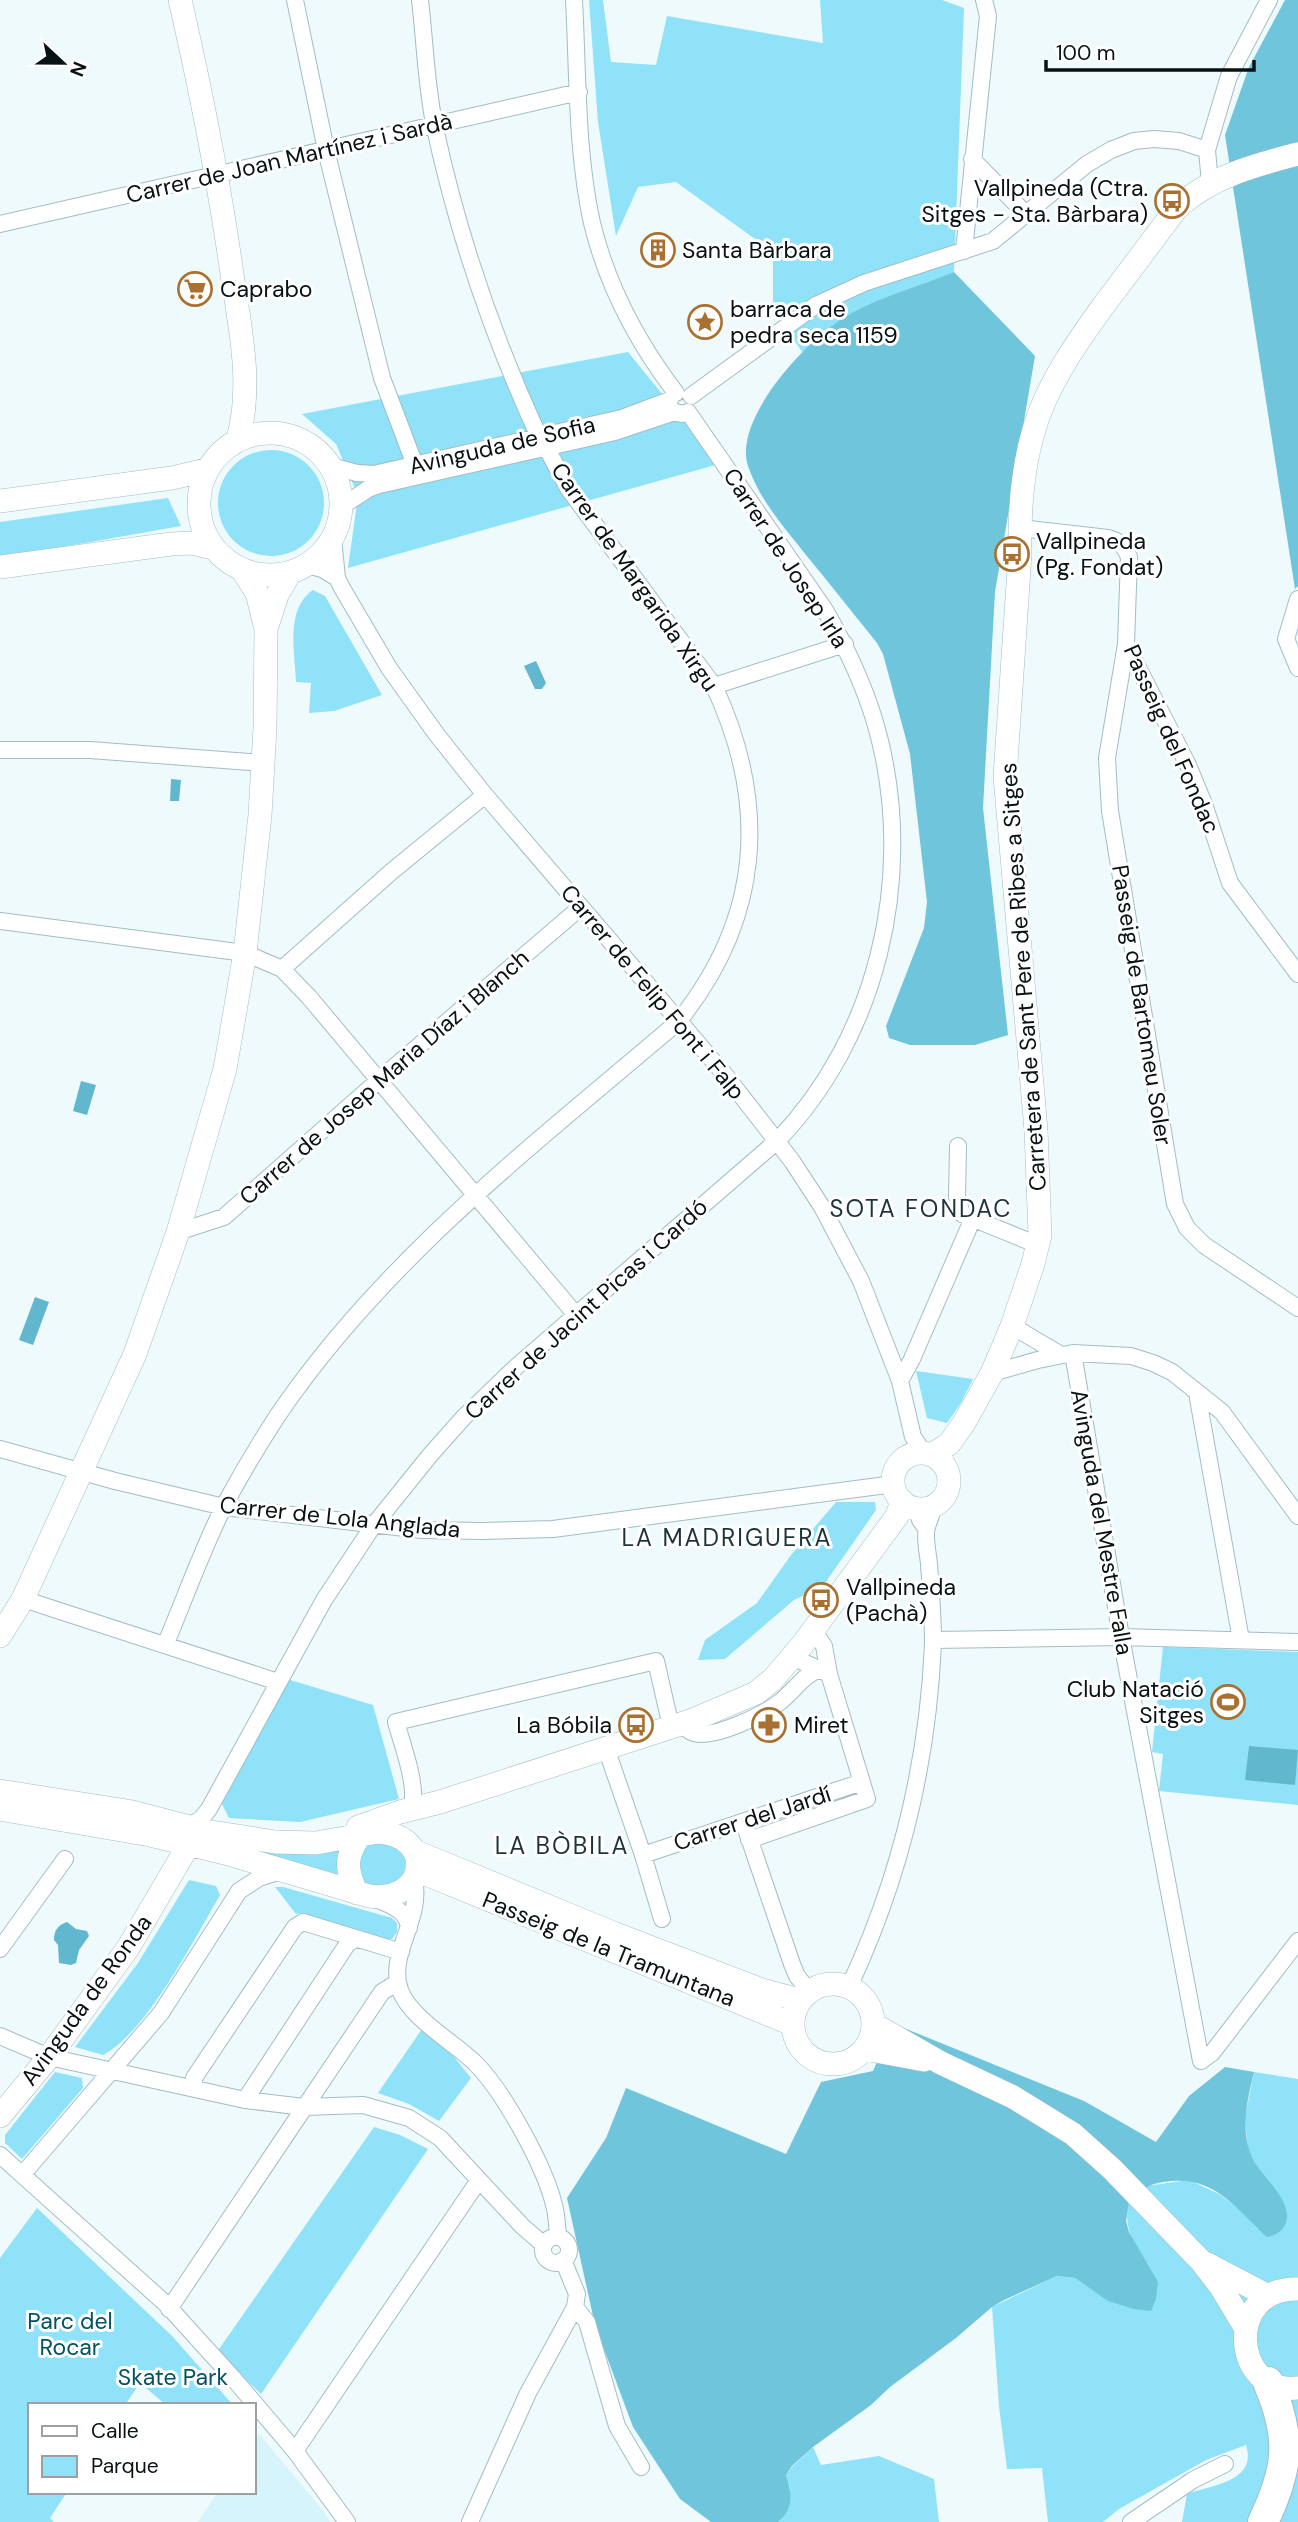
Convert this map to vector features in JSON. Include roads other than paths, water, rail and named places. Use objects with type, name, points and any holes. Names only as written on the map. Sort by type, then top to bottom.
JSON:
[{"type":"highway","points":[[1263,2522],[1279,2489],[1286,2443],[1279,2409],[1268,2382]]},
{"type":"street","points":[[180,0],[218,175],[246,384],[244,416],[238,439]]},
{"type":"street","points":[[295,0],[326,150],[382,378],[415,465]]},
{"type":"street","name":"Carrer de Margarida Xirgu","points":[[166,1643],[224,1507],[278,1415],[329,1348],[386,1282],[475,1194],[678,1022],[696,1000],[727,942],[744,890],[750,821],[746,779],[730,722],[713,686],[568,488],[517,388],[465,249],[435,125],[420,0]]},
{"type":"street","name":"Carrer de Josep Irla","points":[[574,0],[584,181],[600,251],[613,287],[631,326],[680,403],[825,610],[845,644],[874,719],[888,783],[893,842],[888,911],[872,977],[850,1033],[818,1090],[794,1123],[777,1140]]},
{"type":"street","points":[[964,251],[988,16],[984,0]]},
{"type":"street","points":[[1210,183],[1207,150],[1229,76],[1269,0]]},
{"type":"street","name":"Carrer de Joan Martínez i Sardà","points":[[0,225],[579,92]]},
{"type":"street","name":"Avinguda de Sofia","points":[[341,507],[379,485],[680,403],[817,305],[864,284],[993,241],[1087,164],[1122,145],[1154,139],[1179,141],[1207,150]]},
{"type":"street","name":"Carretera de Sant Pere de Ribes a Sitges","points":[[911,1507],[896,1471],[928,1452],[964,1423],[992,1373],[1012,1326],[1038,1245],[1040,1216],[1036,1130],[1005,777],[1020,528],[1026,466],[1032,440],[1040,413],[1067,356],[1177,208],[1192,194],[1210,183],[1248,168],[1298,154]]},
{"type":"street","points":[[972,159],[1026,215]]},
{"type":"street","points":[[246,384],[261,415],[281,432]]},
{"type":"street","points":[[266,629],[278,595],[299,569],[321,554],[333,538],[341,507],[339,485],[331,466],[318,450],[301,439],[281,432],[260,432],[238,439],[220,452],[206,470],[199,489],[198,510],[203,530],[213,548],[226,561],[243,571],[267,576],[299,569],[321,569],[337,578]]},
{"type":"street","name":"Avinguda de Sofia","points":[[331,466],[356,473],[374,474],[543,442]]},
{"type":"street","points":[[0,501],[172,478],[206,470]]},
{"type":"street","name":"Passeig del Fondac","points":[[1020,528],[1118,540],[1125,548],[1129,557],[1126,644],[1188,765],[1230,883],[1298,974]]},
{"type":"street","name":"Carrer de Felip Font i Falp","points":[[333,538],[337,578],[389,668],[437,735],[485,795],[726,1076],[777,1140],[822,1208],[856,1271],[928,1452]]},
{"type":"street","points":[[0,567],[171,544],[192,543],[213,548]]},
{"type":"street","points":[[0,1636],[23,1598],[135,1354],[178,1232],[225,1069],[245,953],[263,763],[266,629],[257,593],[243,571]]},
{"type":"street","points":[[1298,599],[1286,639],[1298,668]]},
{"type":"street","points":[[713,686],[845,644]]},
{"type":"street","name":"Passeig de Bartomeu Soler","points":[[1126,644],[1107,758],[1110,811],[1175,1204],[1187,1228],[1204,1245],[1298,1308]]},
{"type":"street","points":[[0,750],[90,750],[263,763]]},
{"type":"street","points":[[282,969],[391,872],[485,795]]},
{"type":"street","name":"Carrer de Josep Maria Díaz i Blanch","points":[[178,1232],[224,1217],[581,907]]},
{"type":"street","points":[[0,921],[245,953],[282,969],[309,996],[576,1315]]},
{"type":"street","name":"Carrer de Jacint Picas i Cardó","points":[[187,1835],[209,1809],[324,1600],[373,1526],[464,1417],[516,1367],[777,1140]]},
{"type":"street","points":[[958,1146],[957,1197],[960,1211],[1038,1245]]},
{"type":"street","points":[[900,1381],[973,1218]]},
{"type":"street","points":[[1012,1326],[1067,1354]]},
{"type":"street","points":[[992,1373],[1067,1354],[1131,1356],[1153,1363],[1172,1372],[1230,1421],[1298,1516]]},
{"type":"street","name":"Avinguda del Mestre Falla","points":[[1067,1354],[1201,2061],[1212,2053],[1298,1941]]},
{"type":"street","points":[[1196,1393],[1241,1640]]},
{"type":"street","name":"Carrer de Lola Anglada","points":[[0,1449],[224,1507],[373,1526],[473,1531],[553,1529],[911,1507]]},
{"type":"street","points":[[0,1809],[150,1835],[222,1834],[275,1842],[316,1843],[364,1829],[411,1809],[675,1726],[757,1693],[791,1659],[911,1507],[947,1493],[949,1484],[928,1452]]},
{"type":"street","points":[[743,1821],[805,1996],[792,2024],[796,2042],[805,2054],[817,2061],[845,2063],[858,2056],[869,2041],[873,2024],[868,2004],[849,1987],[879,1919],[909,1822],[923,1750],[933,1640],[911,1507]]},
{"type":"street","points":[[23,1598],[278,1682]]},
{"type":"street","points":[[813,1630],[824,1646],[824,1672],[862,1782]]},
{"type":"street","points":[[933,1640],[1121,1637],[1298,1642]]},
{"type":"street","points":[[791,1659],[824,1672]]},
{"type":"street","points":[[411,1809],[414,1796],[412,1784],[396,1722],[656,1661],[675,1726]]},
{"type":"street","points":[[675,1726],[694,1733],[712,1734],[748,1720],[782,1701],[805,1677],[824,1672]]},
{"type":"street","points":[[606,1748],[662,1919]]},
{"type":"street","name":"Carrer del Jardí","points":[[643,1855],[862,1782],[867,1799],[750,1840]]},
{"type":"street","points":[[0,1791],[133,1812],[225,1853],[363,1895],[381,1898],[400,1894],[418,1876]]},
{"type":"street","points":[[440,1802],[423,1816],[413,1835],[418,1876],[415,1905],[401,1952],[398,1982],[404,1998],[417,2013],[477,2065],[505,2101],[546,2181],[554,2206],[551,2241],[543,2253],[548,2260],[563,2260],[577,2294],[575,2307],[528,2393],[470,2522]]},
{"type":"street","points":[[209,1809],[208,1817],[222,1834]]},
{"type":"street","points":[[364,1829],[388,1832],[403,1838],[413,1847]]},
{"type":"street","points":[[364,1829],[352,1849],[348,1865],[349,1875],[363,1895],[398,1910],[408,1919],[409,1928]]},
{"type":"street","name":"Avinguda de Ronda","points":[[0,2116],[49,2057],[128,1948],[185,1851],[187,1835]]},
{"type":"street","name":"Passeig de la Tramuntana","points":[[413,1847],[455,1868],[762,1990],[805,1996],[824,1985],[849,1987]]},
{"type":"street","points":[[0,1949],[65,1859]]},
{"type":"street","points":[[22,2175],[161,2013],[239,1891],[259,1878],[281,1871]]},
{"type":"street","name":"Passeig de la Tramuntana","points":[[418,1876],[781,2017],[792,2024]]},
{"type":"street","points":[[194,2088],[194,2078],[295,1927],[303,1922],[401,1952]]},
{"type":"street","points":[[246,2100],[348,1943],[356,1939]]},
{"type":"street","points":[[169,2309],[382,1992],[398,1982]]},
{"type":"street","points":[[873,2024],[941,2063],[1013,2097],[1073,2134],[1112,2169],[1201,2261],[1221,2287],[1245,2327]]},
{"type":"street","points":[[0,2036],[49,2057],[246,2100],[304,2107],[363,2105],[410,2118],[440,2138],[522,2226],[551,2241]]},
{"type":"street","points":[[865,2049],[941,2063]]},
{"type":"street","points":[[0,2155],[169,2309],[254,2403]]},
{"type":"street","points":[[295,2451],[479,2180]]},
{"type":"street","points":[[1201,2261],[1268,2295]]},
{"type":"street","points":[[1298,2289],[1286,2289],[1268,2295],[1253,2309],[1245,2327],[1244,2348],[1253,2368],[1268,2382],[1289,2389],[1298,2388]]},
{"type":"street","points":[[575,2307],[587,2322],[617,2426],[641,2467]]},
{"type":"street","points":[[256,2405],[295,2451],[347,2522]]},
{"type":"street","points":[[1131,2522],[1193,2480],[1225,2464]]},
{"type":"place","name":"Vallpineda (Ctra. Sitges - Sta. Bàrbara)","points":[[1172,201]]},
{"type":"place","name":"Santa Bàrbara","points":[[658,250]]},
{"type":"place","name":"Caprabo","points":[[195,289]]},
{"type":"place","name":"barraca de pedra seca 1159","points":[[705,322]]},
{"type":"place","name":"Vallpineda (Pg. Fondat)","points":[[1012,554]]},
{"type":"place","name":"Vallpineda (Pachà)","points":[[821,1600]]},
{"type":"place","name":"Club Natació Sitges","points":[[1228,1702]]},
{"type":"place","name":"La Bóbila","points":[[636,1725]]},
{"type":"place","name":"Miret","points":[[769,1725]]},
{"type":"district","name":"SOTA FONDAC","points":[[921,1209]]},
{"type":"district","name":"LA MADRIGUERA","points":[[727,1538]]},
{"type":"district","name":"LA BÒBILA","points":[[562,1846]]},
{"type":"park label","name":"Parc del Rocar","points":[[70,2334]]},
{"type":"park label","name":"Skate Park","points":[[173,2377]]}]
